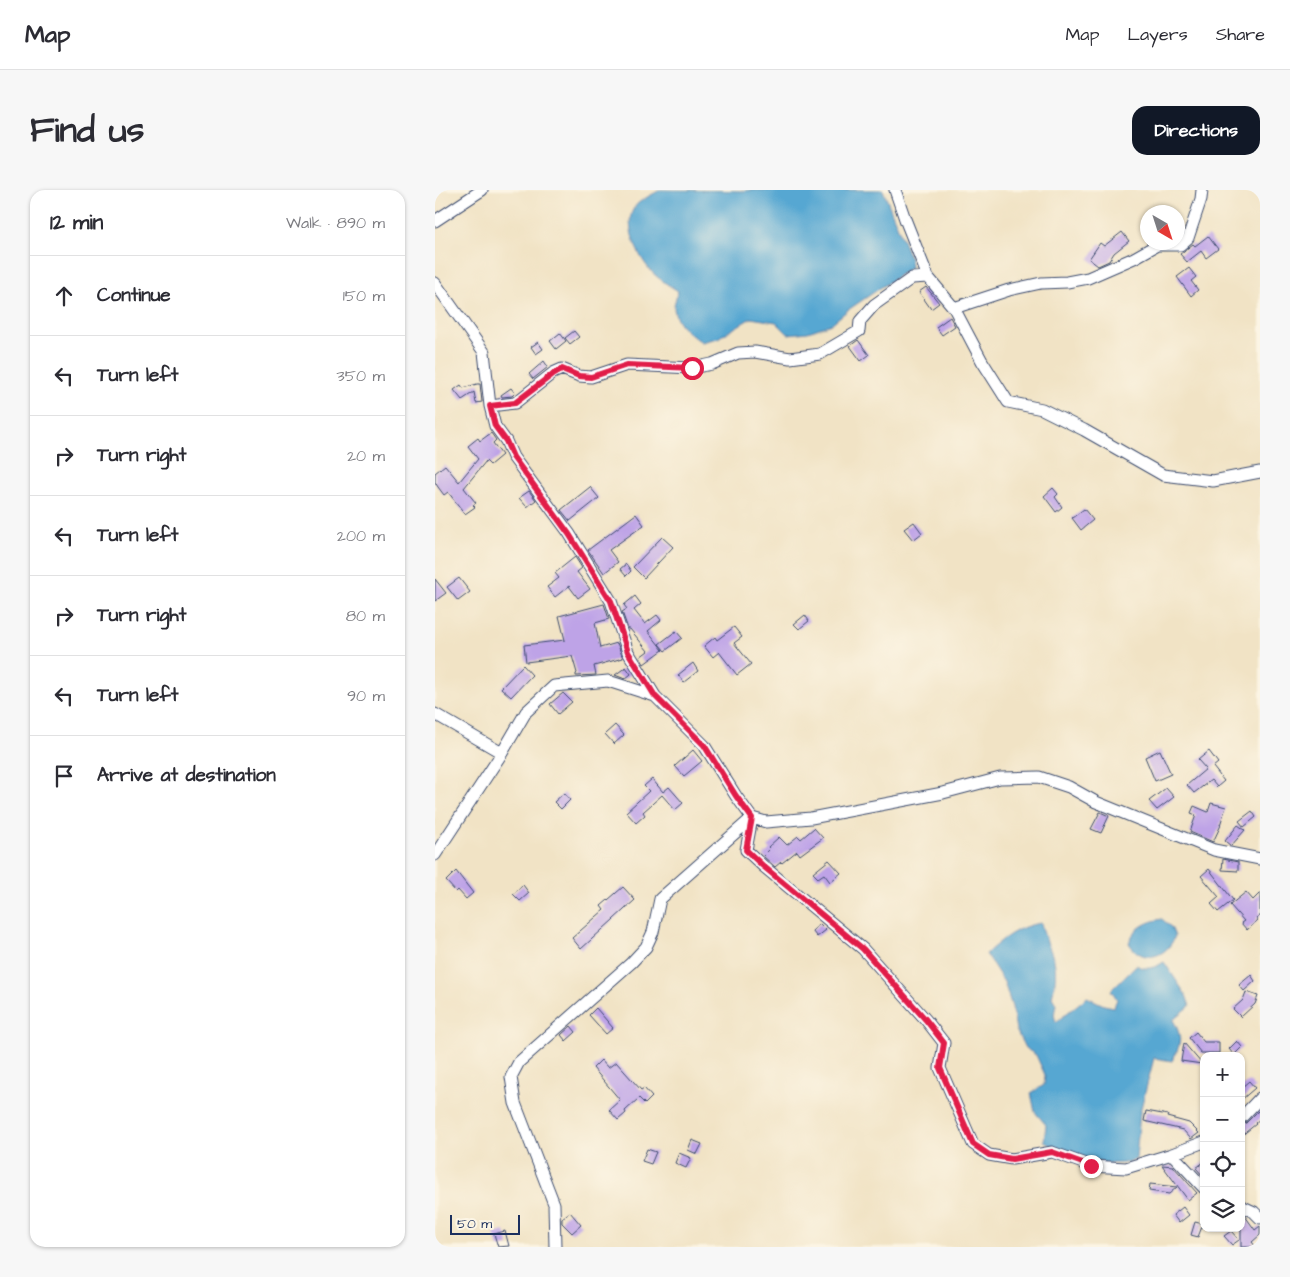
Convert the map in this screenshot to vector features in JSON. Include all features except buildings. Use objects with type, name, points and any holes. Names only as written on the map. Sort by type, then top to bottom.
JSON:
[{"type":"street","points":[[435,221],[482,190]]},
{"type":"street","points":[[895,190],[928,277],[953,308],[982,361],[1008,402],[1042,409],[1084,430],[1163,475],[1213,481],[1260,472]]},
{"type":"street","points":[[953,308],[1009,290],[1041,283],[1067,282],[1088,278],[1134,258],[1157,245],[1180,245],[1188,238],[1201,199],[1202,190]]},
{"type":"street","points":[[490,406],[515,403],[562,369],[579,376],[591,377],[627,365],[692,368],[711,364],[738,353],[755,352],[790,358],[820,354],[859,331],[860,321],[874,305],[912,278],[928,277]]},
{"type":"street","points":[[435,283],[484,352],[490,406],[495,426],[506,441],[513,457],[569,534],[611,601],[628,652],[655,696],[704,745],[752,818],[766,822],[811,818],[943,793],[1000,778],[1039,777],[1069,787],[1096,802],[1214,850],[1260,859]]},
{"type":"street","points":[[435,855],[502,753],[526,712],[554,686],[608,681],[655,696]]},
{"type":"street","points":[[435,714],[502,753]]},
{"type":"street","points":[[752,818],[746,850],[769,872],[863,949],[944,1043],[940,1068],[973,1144],[989,1155],[1012,1159],[1052,1152],[1091,1166],[1127,1168],[1200,1144]]},
{"type":"street","points":[[555,1247],[554,1204],[515,1103],[511,1077],[519,1062],[631,963],[646,947],[653,932],[660,899],[752,818]]},
{"type":"street","points":[[1245,1114],[1260,1098]]},
{"type":"street","points":[[1173,1154],[1203,1187]]},
{"type":"street","points":[[1245,1208],[1254,1212],[1260,1218]]},
{"type":"water","points":[[660,190],[883,190],[910,258],[911,267],[848,310],[831,324],[808,332],[788,334],[776,322],[751,318],[718,338],[702,342],[688,332],[677,319],[674,303],[678,291],[655,275],[644,262],[632,234],[630,224],[634,208],[642,200]]},
{"type":"water","points":[[1162,919],[1171,927],[1175,936],[1171,944],[1160,954],[1154,956],[1147,956],[1134,950],[1129,943],[1134,933],[1151,921]]},
{"type":"water","points":[[1041,923],[1055,965],[1052,997],[1056,1004],[1054,1015],[1056,1022],[1087,997],[1104,1005],[1114,1007],[1117,999],[1111,990],[1136,965],[1150,968],[1164,962],[1186,995],[1190,1006],[1173,1020],[1180,1041],[1172,1061],[1154,1058],[1140,1112],[1136,1159],[1129,1162],[1097,1162],[1058,1150],[1044,1141],[1046,1125],[1035,1112],[1031,1093],[1044,1085],[1045,1075],[1036,1055],[1025,1048],[1016,1030],[1012,1007],[1004,982],[986,954],[998,943],[1018,930]]},
{"type":"route","points":[[692,368],[627,365],[591,377],[579,376],[562,369],[515,403],[490,406],[495,426],[506,441],[513,457],[569,534],[611,601],[628,652],[655,696],[704,745],[752,818],[746,850],[863,949],[944,1043],[940,1068],[973,1144],[989,1155],[1012,1159],[1052,1152],[1091,1166]]}]
